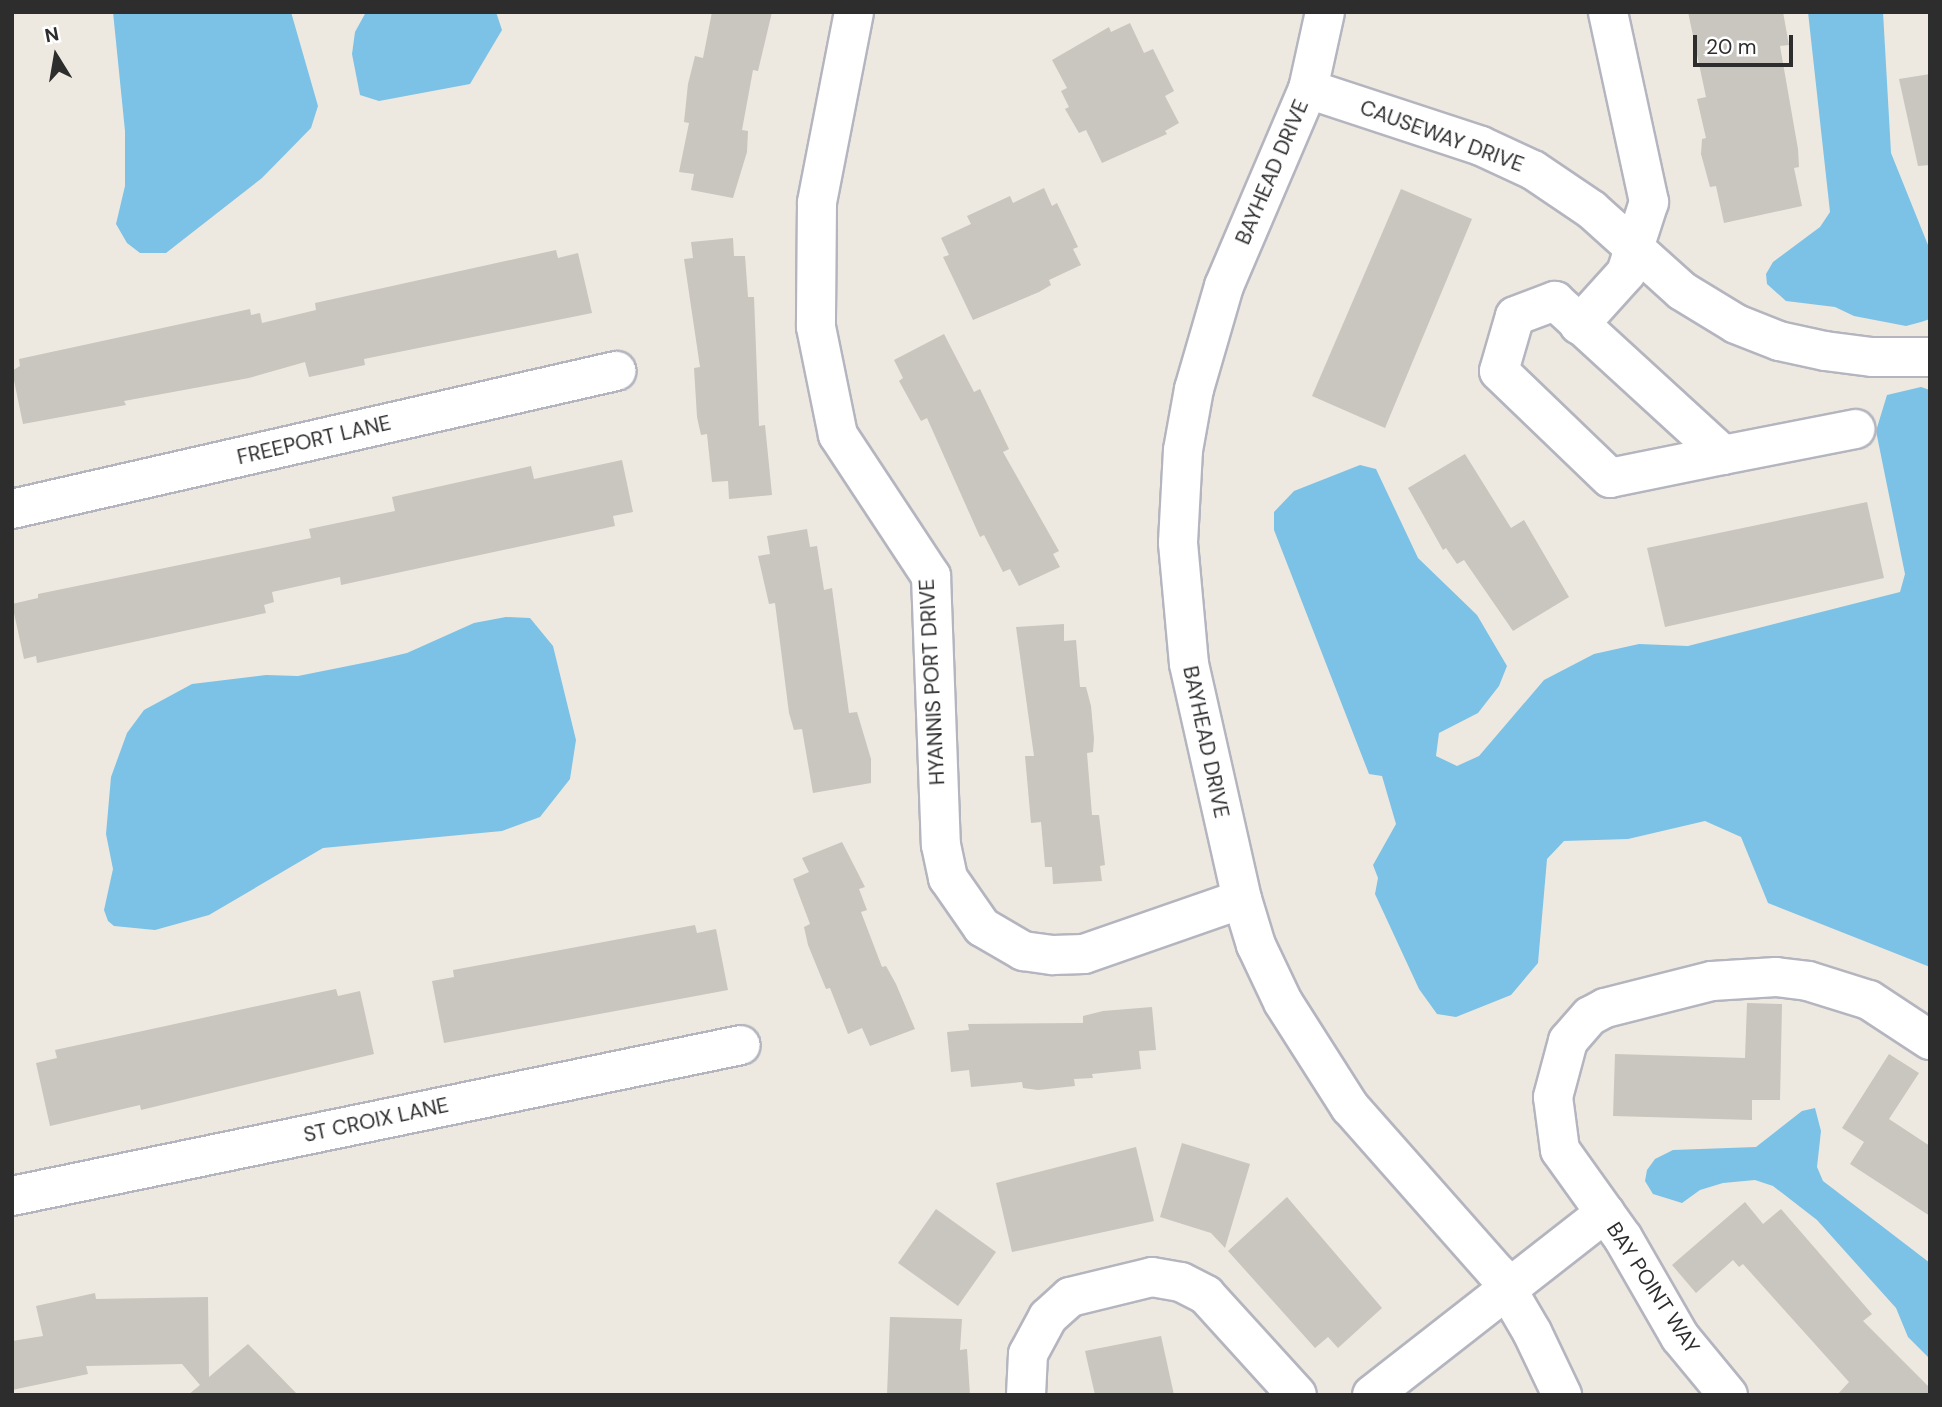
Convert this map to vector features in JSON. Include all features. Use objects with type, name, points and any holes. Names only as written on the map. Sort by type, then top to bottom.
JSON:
[{"type":"street","name":"HYANNIS PORT DRIVE","points":[[854,12],[817,203],[816,327],[838,435],[931,576],[940,845],[948,878],[982,927],[1023,951],[1053,955],[1084,954],[1242,900]]},
{"type":"street","name":"BAYHEAD DRIVE","points":[[1325,12],[1308,89],[1224,286],[1205,344],[1188,418],[1180,481],[1179,589],[1186,649],[1242,900],[1269,974],[1323,1069],[1381,1142],[1474,1242],[1507,1288],[1562,1395]]},
{"type":"street","points":[[1579,325],[1626,273],[1649,202],[1608,12]]},
{"type":"street","name":"CAUSEWAY DRIVE","points":[[1308,89],[1508,157],[1570,194],[1634,251],[1708,308],[1779,341],[1872,357],[1930,357]]},
{"type":"street","points":[[1723,455],[1555,301],[1515,316],[1499,371],[1610,478],[1854,429]]},
{"type":"street","name":"FREEPORT LANE","points":[[12,509],[616,371]]},
{"type":"street","name":"BAY POINT WAY","points":[[1728,1395],[1681,1337],[1605,1213],[1564,1157],[1553,1116],[1560,1065],[1569,1041],[1590,1016],[1605,1008],[1712,981],[1776,976],[1808,981],[1868,1000],[1930,1040]]},
{"type":"street","name":"ST CROIX LANE","points":[[12,1196],[741,1045]]},
{"type":"street","points":[[1372,1395],[1605,1213]]},
{"type":"street","points":[[1026,1395],[1025,1367],[1040,1328],[1070,1297],[1096,1287],[1152,1277],[1190,1285],[1220,1308],[1297,1395]]},
{"type":"water","points":[[113,12],[291,12],[318,106],[311,128],[262,178],[166,253],[140,253],[127,243],[116,224],[125,186],[125,131]]},
{"type":"water","points":[[366,12],[496,12],[502,30],[470,84],[379,101],[360,95],[352,54],[355,32]]},
{"type":"water","points":[[1808,12],[1883,12],[1891,153],[1930,250],[1930,319],[1906,326],[1854,316],[1835,307],[1786,301],[1767,284],[1766,274],[1773,262],[1820,227],[1830,212]]},
{"type":"water","points":[[1921,387],[1930,390],[1930,967],[1768,903],[1741,837],[1705,821],[1628,839],[1564,841],[1547,859],[1538,963],[1511,995],[1456,1017],[1437,1014],[1419,989],[1375,894],[1378,878],[1373,865],[1396,824],[1382,776],[1369,774],[1274,530],[1274,512],[1294,491],[1360,465],[1376,469],[1418,558],[1477,615],[1507,666],[1499,686],[1478,713],[1439,733],[1436,756],[1457,766],[1479,756],[1544,680],[1594,654],[1639,644],[1688,646],[1900,592],[1905,574],[1876,431],[1887,395]]},
{"type":"water","points":[[506,617],[530,618],[553,646],[576,740],[570,779],[540,817],[502,831],[323,848],[209,915],[155,930],[114,926],[108,921],[104,910],[113,869],[106,834],[111,777],[127,733],[144,710],[192,684],[266,675],[298,676],[373,661],[407,653],[474,623]]},
{"type":"water","points":[[1815,1108],[1821,1131],[1817,1167],[1823,1181],[1930,1263],[1930,1359],[1908,1337],[1896,1308],[1817,1220],[1773,1186],[1755,1180],[1723,1183],[1700,1190],[1682,1203],[1653,1194],[1645,1181],[1647,1170],[1655,1159],[1673,1150],[1756,1147],[1802,1111]]},
{"type":"building","points":[[712,12],[772,12],[758,71],[753,70],[742,130],[748,131],[747,152],[733,198],[691,190],[694,174],[679,172],[689,123],[684,122],[688,84],[695,56],[703,58]]},
{"type":"building","points":[[1688,12],[1783,12],[1789,45],[1780,46],[1798,149],[1799,167],[1794,168],[1802,206],[1724,223],[1716,186],[1710,187],[1701,154],[1702,139],[1706,138],[1697,99],[1706,97]]},
{"type":"building","points":[[1130,23],[1144,53],[1153,49],[1174,91],[1165,96],[1179,123],[1165,131],[1167,134],[1102,163],[1086,130],[1079,133],[1065,109],[1069,107],[1061,91],[1067,88],[1052,60],[1109,27],[1111,32]]},
{"type":"building","points":[[1930,74],[1930,165],[1918,166],[1899,79]]},
{"type":"building","points":[[1044,188],[1052,206],[1057,203],[1078,247],[1073,249],[1081,265],[1049,280],[1051,285],[1039,292],[973,320],[943,257],[949,255],[941,238],[971,224],[967,216],[1010,196],[1013,203]]},
{"type":"building","points":[[1401,189],[1472,219],[1385,428],[1312,396]]},
{"type":"building","points":[[733,238],[734,256],[745,256],[748,297],[754,297],[759,426],[765,425],[772,495],[729,499],[728,481],[712,482],[707,434],[701,435],[697,417],[694,368],[700,367],[684,259],[693,258],[691,242]]},
{"type":"building","points":[[556,250],[558,258],[578,253],[592,313],[364,359],[365,365],[309,377],[305,362],[249,378],[124,401],[126,405],[23,424],[12,371],[20,366],[19,359],[250,309],[251,315],[260,313],[262,323],[316,310],[315,303]]},
{"type":"building","points":[[944,334],[974,392],[980,389],[1009,449],[1003,452],[1059,551],[1053,554],[1060,567],[1019,586],[1010,569],[1003,572],[984,535],[980,537],[927,418],[921,421],[899,381],[903,378],[894,360]]},
{"type":"building","points":[[1465,454],[1511,528],[1524,520],[1569,597],[1513,631],[1464,560],[1457,564],[1446,548],[1443,550],[1408,488]]},
{"type":"building","points":[[622,460],[633,512],[613,516],[615,526],[341,585],[340,577],[272,592],[274,602],[264,605],[266,613],[37,663],[36,656],[24,659],[12,604],[38,598],[38,594],[311,538],[309,529],[395,511],[392,497],[531,466],[534,479]]},
{"type":"building","points":[[1867,502],[1884,578],[1665,627],[1647,548]]},
{"type":"building","points":[[807,529],[810,547],[817,546],[824,590],[832,588],[849,713],[857,712],[871,759],[871,783],[813,793],[802,729],[794,730],[789,713],[775,603],[769,604],[758,556],[770,554],[767,536]]},
{"type":"building","points":[[1064,624],[1064,641],[1076,640],[1080,687],[1086,687],[1091,706],[1093,752],[1087,753],[1092,815],[1099,815],[1105,865],[1100,866],[1102,881],[1053,884],[1052,867],[1045,867],[1041,822],[1031,823],[1025,756],[1034,756],[1016,627]]},
{"type":"building","points":[[842,842],[865,887],[859,889],[867,910],[861,912],[882,967],[886,966],[896,984],[915,1029],[870,1046],[862,1028],[848,1034],[830,988],[826,989],[808,945],[804,927],[810,924],[793,879],[809,872],[802,858]]},
{"type":"building","points":[[695,925],[697,933],[716,929],[728,990],[444,1043],[432,981],[454,977],[453,970]]},
{"type":"building","points":[[336,989],[338,996],[360,991],[374,1054],[141,1110],[140,1105],[50,1126],[36,1063],[57,1058],[55,1050]]},
{"type":"building","points":[[1747,1003],[1782,1004],[1780,1100],[1752,1100],[1752,1120],[1613,1116],[1615,1054],[1745,1058]]},
{"type":"building","points":[[1152,1007],[1156,1050],[1139,1051],[1141,1069],[1092,1074],[1093,1078],[1074,1079],[1075,1086],[1038,1090],[1023,1088],[1022,1082],[971,1087],[969,1070],[951,1072],[947,1032],[969,1030],[968,1024],[1083,1023],[1083,1016],[1103,1011]]},
{"type":"building","points":[[1889,1054],[1919,1073],[1889,1119],[1930,1146],[1930,1216],[1850,1164],[1864,1142],[1842,1128]]},
{"type":"building","points":[[1182,1143],[1250,1164],[1225,1248],[1211,1233],[1160,1217]]},
{"type":"building","points":[[1136,1147],[1154,1221],[1012,1252],[996,1183]]},
{"type":"building","points":[[1287,1197],[1382,1308],[1338,1348],[1328,1337],[1315,1348],[1228,1251]]},
{"type":"building","points":[[1745,1202],[1763,1224],[1781,1209],[1872,1314],[1863,1321],[1930,1388],[1930,1395],[1837,1395],[1849,1382],[1743,1264],[1739,1267],[1733,1260],[1696,1293],[1672,1265]]},
{"type":"building","points":[[936,1209],[996,1252],[958,1306],[898,1263]]},
{"type":"building","points":[[95,1293],[96,1299],[208,1297],[209,1377],[248,1344],[298,1395],[188,1395],[200,1385],[182,1364],[86,1366],[88,1374],[12,1390],[12,1341],[43,1336],[36,1306]]},
{"type":"building","points":[[890,1317],[962,1319],[960,1350],[967,1349],[970,1395],[887,1395]]},
{"type":"building","points":[[1161,1336],[1174,1395],[1095,1395],[1085,1351]]}]
